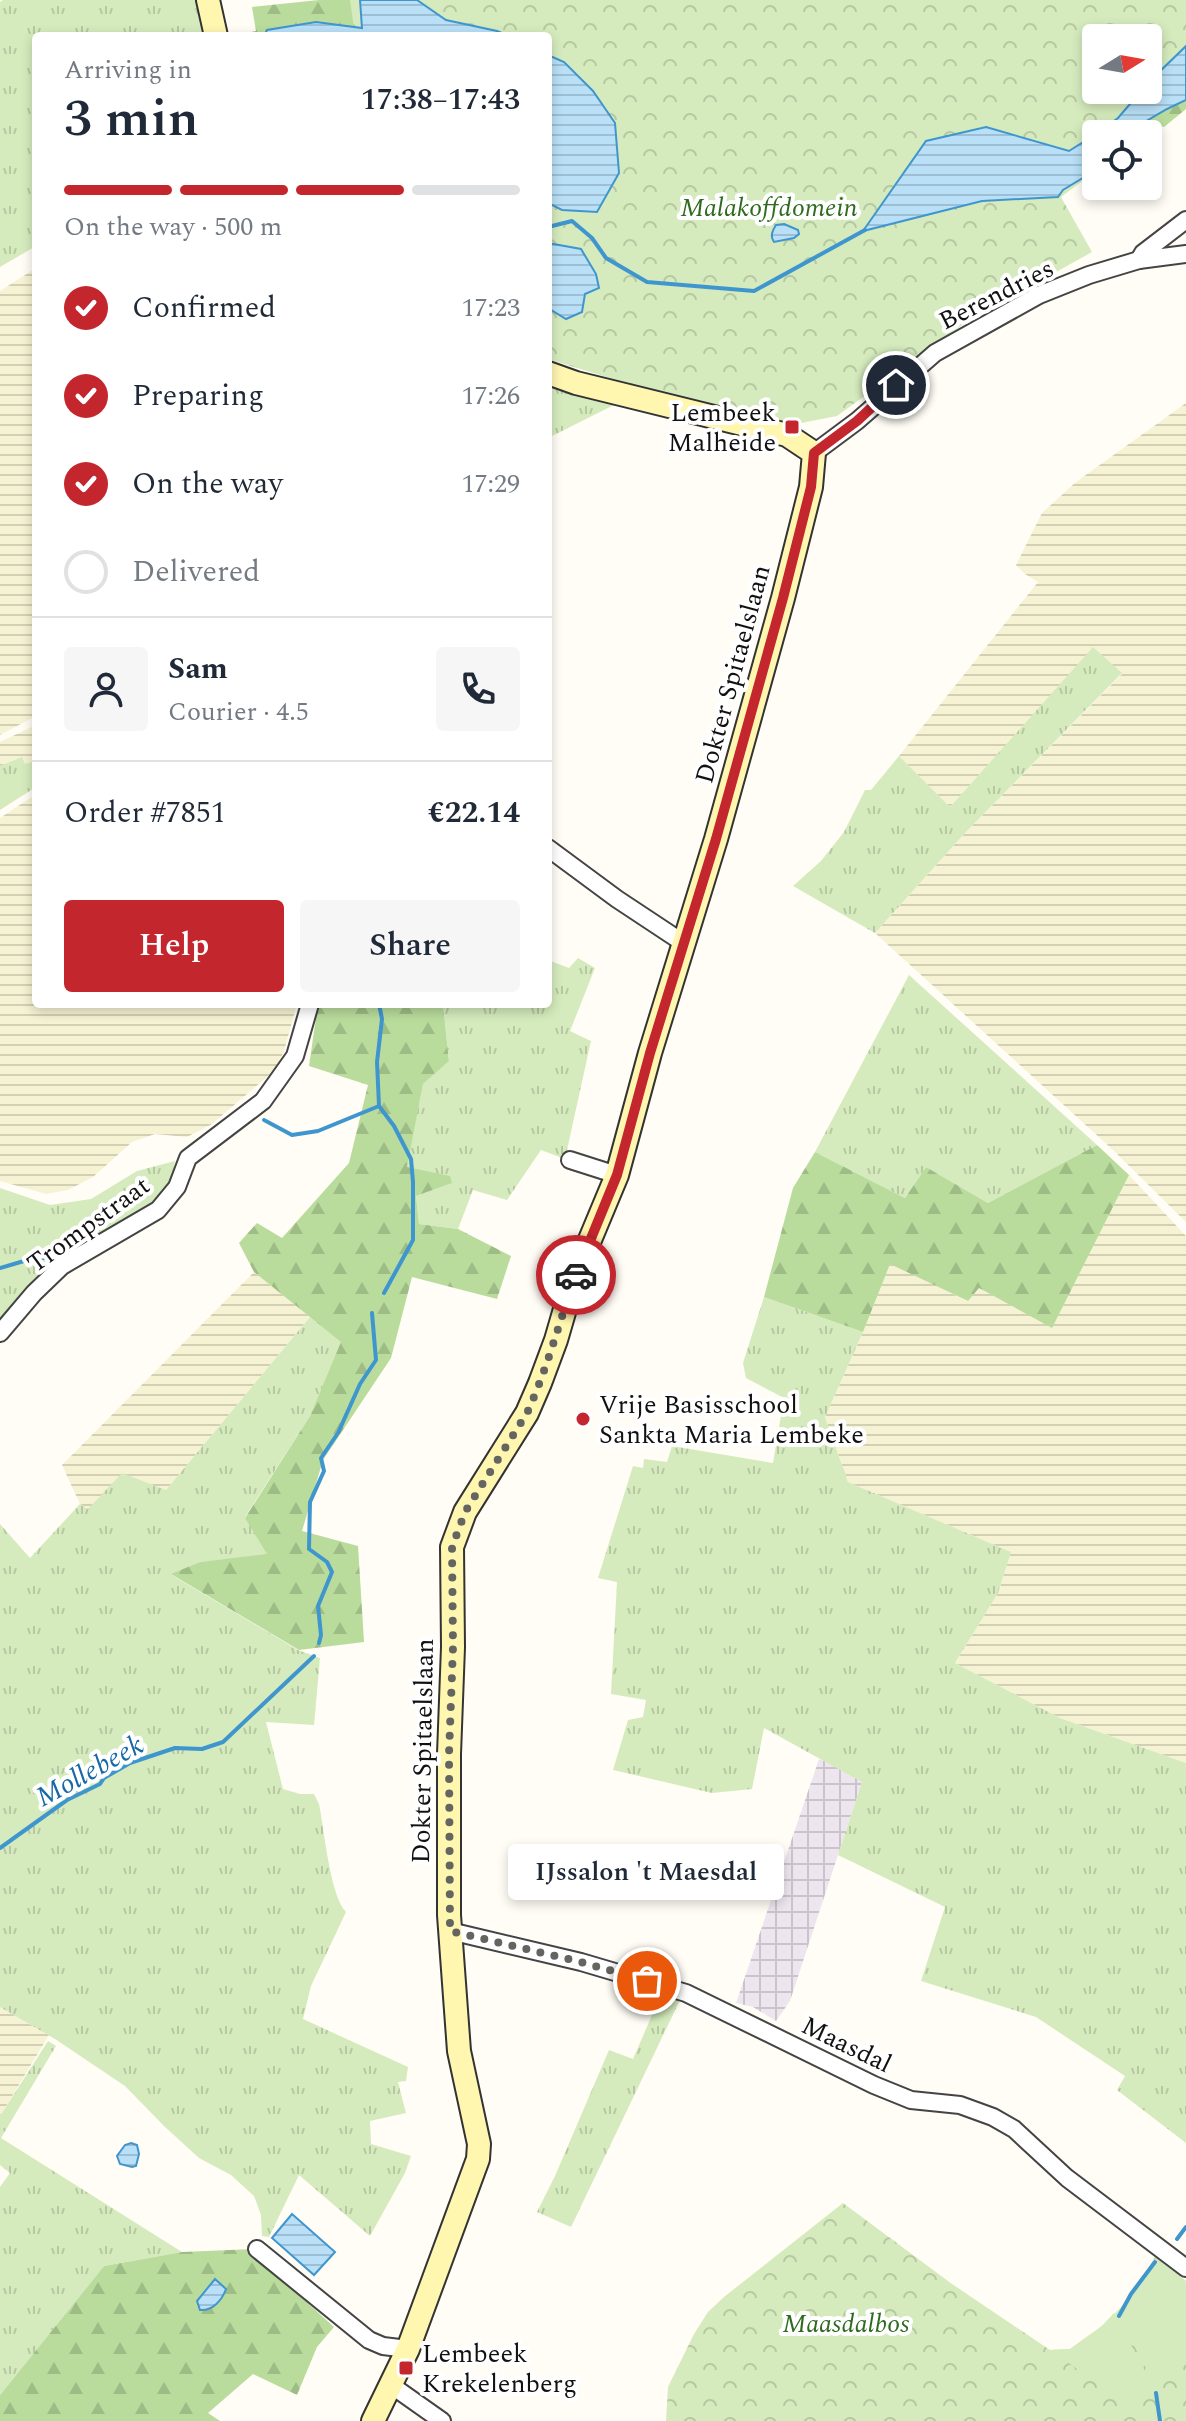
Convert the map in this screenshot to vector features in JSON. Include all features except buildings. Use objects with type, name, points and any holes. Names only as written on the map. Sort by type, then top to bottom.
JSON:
[{"type":"street","points":[[208,0],[215,32]]},
{"type":"street","points":[[1139,260],[1143,253],[1186,220]]},
{"type":"street","name":"Berendries","points":[[813,463],[935,353],[1039,295],[1089,275],[1139,260],[1186,254]]},
{"type":"street","points":[[552,374],[787,435],[813,463]]},
{"type":"street","name":"Dokter Spitaelslaan","points":[[373,2421],[408,2349],[478,2159],[479,2144],[459,2051],[450,1931],[448,1780],[453,1647],[452,1547],[465,1512],[527,1413],[536,1393],[574,1278],[617,1175],[783,598],[811,487],[813,463]]},
{"type":"street","points":[[552,851],[685,944]]},
{"type":"street","name":"Trompstraat","points":[[0,1333],[62,1266],[158,1210],[177,1187],[188,1158],[263,1101],[295,1056],[309,1008]]},
{"type":"street","points":[[570,1160],[617,1175]]},
{"type":"street","name":"Maasdal","points":[[450,1931],[581,1962],[686,1993],[911,2100],[960,2105],[993,2117],[1014,2129],[1067,2178],[1186,2268]]},
{"type":"street","points":[[257,2249],[369,2340],[383,2346],[408,2349]]},
{"type":"street","points":[[391,2385],[442,2421]]},
{"type":"shaded area","points":[[32,271],[32,718],[0,735],[0,291]]},
{"type":"shaded area","points":[[1186,403],[1186,1222],[1112,1149],[875,933],[964,834],[1122,674],[1093,648],[950,807],[899,756],[1038,582],[1016,565],[1042,513],[1076,482]]},
{"type":"shaded area","points":[[32,727],[32,762],[25,765],[22,758],[0,766],[0,742]]},
{"type":"shaded area","points":[[32,797],[32,1008],[296,1008],[284,1051],[275,1070],[212,1124],[187,1137],[155,1134],[132,1142],[93,1177],[68,1190],[46,1194],[0,1181],[0,818]]},
{"type":"shaded area","points":[[1129,1175],[1186,1236],[1186,1763],[1060,1718],[955,1663],[998,1593],[1011,1552],[848,1482],[825,1417],[890,1263],[967,1301],[979,1288],[1052,1327]]},
{"type":"shaded area","points":[[254,1272],[310,1317],[166,1490],[88,1509],[80,1504],[62,1465]]},
{"type":"shaded area","points":[[819,1759],[862,1782],[790,2001],[776,2021],[753,2007],[736,2003]]},
{"type":"shaded area","points":[[0,2007],[49,2035],[0,2116]]},
{"type":"green space","points":[[200,0],[206,32],[32,32],[32,248],[0,267],[0,2]]},
{"type":"green space","points":[[319,0],[360,0],[363,28],[251,32],[256,31],[252,7]]},
{"type":"green space","name":"Malakoffdomein","points":[[350,0],[1186,0],[1186,100],[1148,120],[1082,120],[1082,181],[1061,197],[1092,252],[965,323],[837,416],[786,426],[655,392],[552,360],[552,32],[354,32]]},
{"type":"green space","points":[[1186,100],[1186,109],[1164,127],[1162,120],[1148,120]]},
{"type":"green space","points":[[552,383],[622,401],[552,436]]},
{"type":"green space","points":[[1093,647],[1122,673],[964,834],[875,933],[793,886],[821,861],[844,832],[865,790],[871,790],[899,756],[950,807]]},
{"type":"green space","points":[[22,757],[25,764],[32,762],[32,790],[0,810],[0,766]]},
{"type":"green space","points":[[578,958],[595,968],[570,1031],[591,1041],[565,1159],[541,1150],[507,1200],[473,1190],[458,1229],[419,1224],[416,1196],[451,1183],[406,1168],[423,1084],[449,1060],[443,1008],[552,1008],[552,962],[569,968]]},
{"type":"green space","points":[[909,975],[1097,1145],[988,1203],[926,1167],[905,1198],[815,1152]]},
{"type":"green space","points":[[317,1008],[443,1008],[449,1061],[423,1084],[407,1167],[450,1176],[452,1183],[416,1196],[419,1224],[458,1229],[511,1256],[497,1299],[412,1277],[391,1358],[323,1460],[302,1531],[358,1546],[364,1642],[299,1650],[171,1574],[200,1562],[267,1554],[245,1518],[310,1416],[341,1342],[254,1272],[239,1243],[257,1223],[282,1238],[349,1163],[368,1085],[309,1066]]},
{"type":"green space","points":[[1097,1145],[1129,1175],[1052,1328],[979,1288],[968,1301],[890,1264],[863,1332],[764,1297],[793,1188],[815,1152],[905,1198],[926,1167],[988,1203]]},
{"type":"green space","points":[[175,1161],[171,1183],[157,1204],[78,1246],[38,1278],[0,1321],[0,1188],[50,1205],[91,1199],[137,1171]]},
{"type":"green space","points":[[764,1297],[863,1332],[825,1417],[848,1482],[1011,1552],[998,1593],[955,1663],[1060,1718],[1186,1763],[1186,2143],[1117,2090],[1125,2076],[1036,2017],[921,1981],[945,1907],[838,1855],[862,1782],[764,1728],[752,1789],[712,1793],[613,1770],[628,1720],[643,1717],[646,1700],[611,1694],[617,1582],[598,1578],[633,1466],[643,1468],[644,1459],[667,1462],[672,1446],[773,1463],[784,1398],[746,1378],[743,1363]]},
{"type":"green space","points":[[310,1317],[342,1342],[310,1416],[245,1517],[268,1555],[200,1562],[172,1575],[298,1650],[320,1658],[314,1725],[266,1722],[283,1789],[314,1794],[319,1804],[332,1877],[340,1904],[346,1912],[311,1986],[303,2019],[408,2067],[406,2081],[398,2082],[406,2113],[370,2121],[371,2144],[411,2156],[405,2173],[370,2236],[299,2175],[269,2237],[262,2236],[261,2215],[254,2196],[231,2175],[199,2158],[125,2086],[0,2007],[0,1524],[30,1558],[80,1504],[88,1509],[122,1473],[166,1490]]},
{"type":"green space","points":[[662,1992],[680,2000],[571,2227],[537,2212],[609,2050],[633,2059]]},
{"type":"green space","points":[[48,2041],[56,2046],[1,2138],[182,2252],[104,2266],[0,2395],[0,2187],[10,2173],[0,2165],[0,2116]]},
{"type":"green space","name":"Maasdalbos","points":[[843,2203],[952,2284],[1050,2350],[1070,2349],[1102,2326],[1131,2297],[1155,2257],[1186,2281],[1186,2421],[666,2421],[668,2387],[708,2312]]},
{"type":"green space","points":[[254,2249],[266,2265],[334,2327],[317,2347],[297,2395],[253,2374],[208,2413],[220,2421],[0,2421],[0,2395],[104,2266],[182,2252]]},
{"type":"green space","points":[[1156,2258],[1186,2281],[1186,2361],[1174,2368],[1156,2387],[1117,2313],[1132,2299]]},
{"type":"green space","points":[[1114,2313],[1154,2388],[1134,2409],[1050,2350],[1070,2349],[1102,2326]]},
{"type":"water","points":[[360,0],[417,0],[446,20],[499,32],[266,32],[316,22],[362,28]]},
{"type":"water","points":[[1186,46],[1186,100],[1148,120],[1115,120],[1130,104],[1162,104],[1162,69]]},
{"type":"water","points":[[552,57],[564,62],[593,91],[615,123],[619,173],[597,212],[562,210],[552,205]]},
{"type":"water","points":[[986,127],[1069,151],[1082,143],[1082,178],[1063,190],[1058,197],[982,201],[863,231],[926,141]]},
{"type":"water","points":[[784,224],[798,230],[799,234],[774,242],[772,236],[776,225]]},
{"type":"water","points":[[552,244],[581,249],[596,274],[599,288],[585,294],[582,312],[566,319],[552,310]]},
{"type":"water","points":[[125,2145],[137,2145],[139,2154],[136,2166],[132,2167],[120,2164],[117,2156]]},
{"type":"water","points":[[292,2214],[335,2252],[314,2275],[272,2238]]},
{"type":"water","points":[[215,2279],[226,2289],[213,2307],[200,2310],[197,2301]]},
{"type":"waterway","name":"Mollebeek","points":[[552,226],[572,221],[592,238],[606,258],[647,282],[754,291],[865,230]]},
{"type":"waterway","name":"Mollebeek","points":[[380,1008],[379,1106],[394,1126],[411,1159],[413,1182],[413,1240],[384,1293]]},
{"type":"waterway","points":[[264,1120],[292,1135],[318,1131],[379,1106]]},
{"type":"waterway","points":[[39,1258],[52,1258]]},
{"type":"waterway","points":[[0,1268],[24,1261]]},
{"type":"waterway","name":"Mollebeek","points":[[319,1643],[318,1606],[332,1572],[327,1562],[309,1549],[310,1502],[324,1471],[321,1458],[338,1433],[360,1384],[376,1360],[372,1313]]},
{"type":"waterway","name":"Mollebeek","points":[[0,1848],[67,1800],[100,1784],[104,1778],[130,1763],[175,1748],[202,1749],[223,1742],[314,1656]]},
{"type":"waterway","points":[[1177,2239],[1186,2227]]},
{"type":"waterway","points":[[1119,2316],[1155,2262]]},
{"type":"waterway","points":[[1156,2393],[1160,2421]]},
{"type":"way so far","points":[[576,1275],[534,1398],[465,1512],[452,1547],[450,1931],[647,1981]]},
{"type":"place","name":"Lembeek Malheide","points":[[792,427]]},
{"type":"place","name":"Vrije Basisschool Sankta Maria Lembeke","points":[[583,1419]]},
{"type":"place","name":"IJssalon 't Maesdal","points":[[647,1981]]},
{"type":"place","name":"Lembeek Krekelenberg","points":[[406,2368]]},
{"type":"route","points":[[576,1275],[617,1175],[650,1053],[716,839],[783,598],[811,487],[814,453],[857,421],[896,385]]}]
